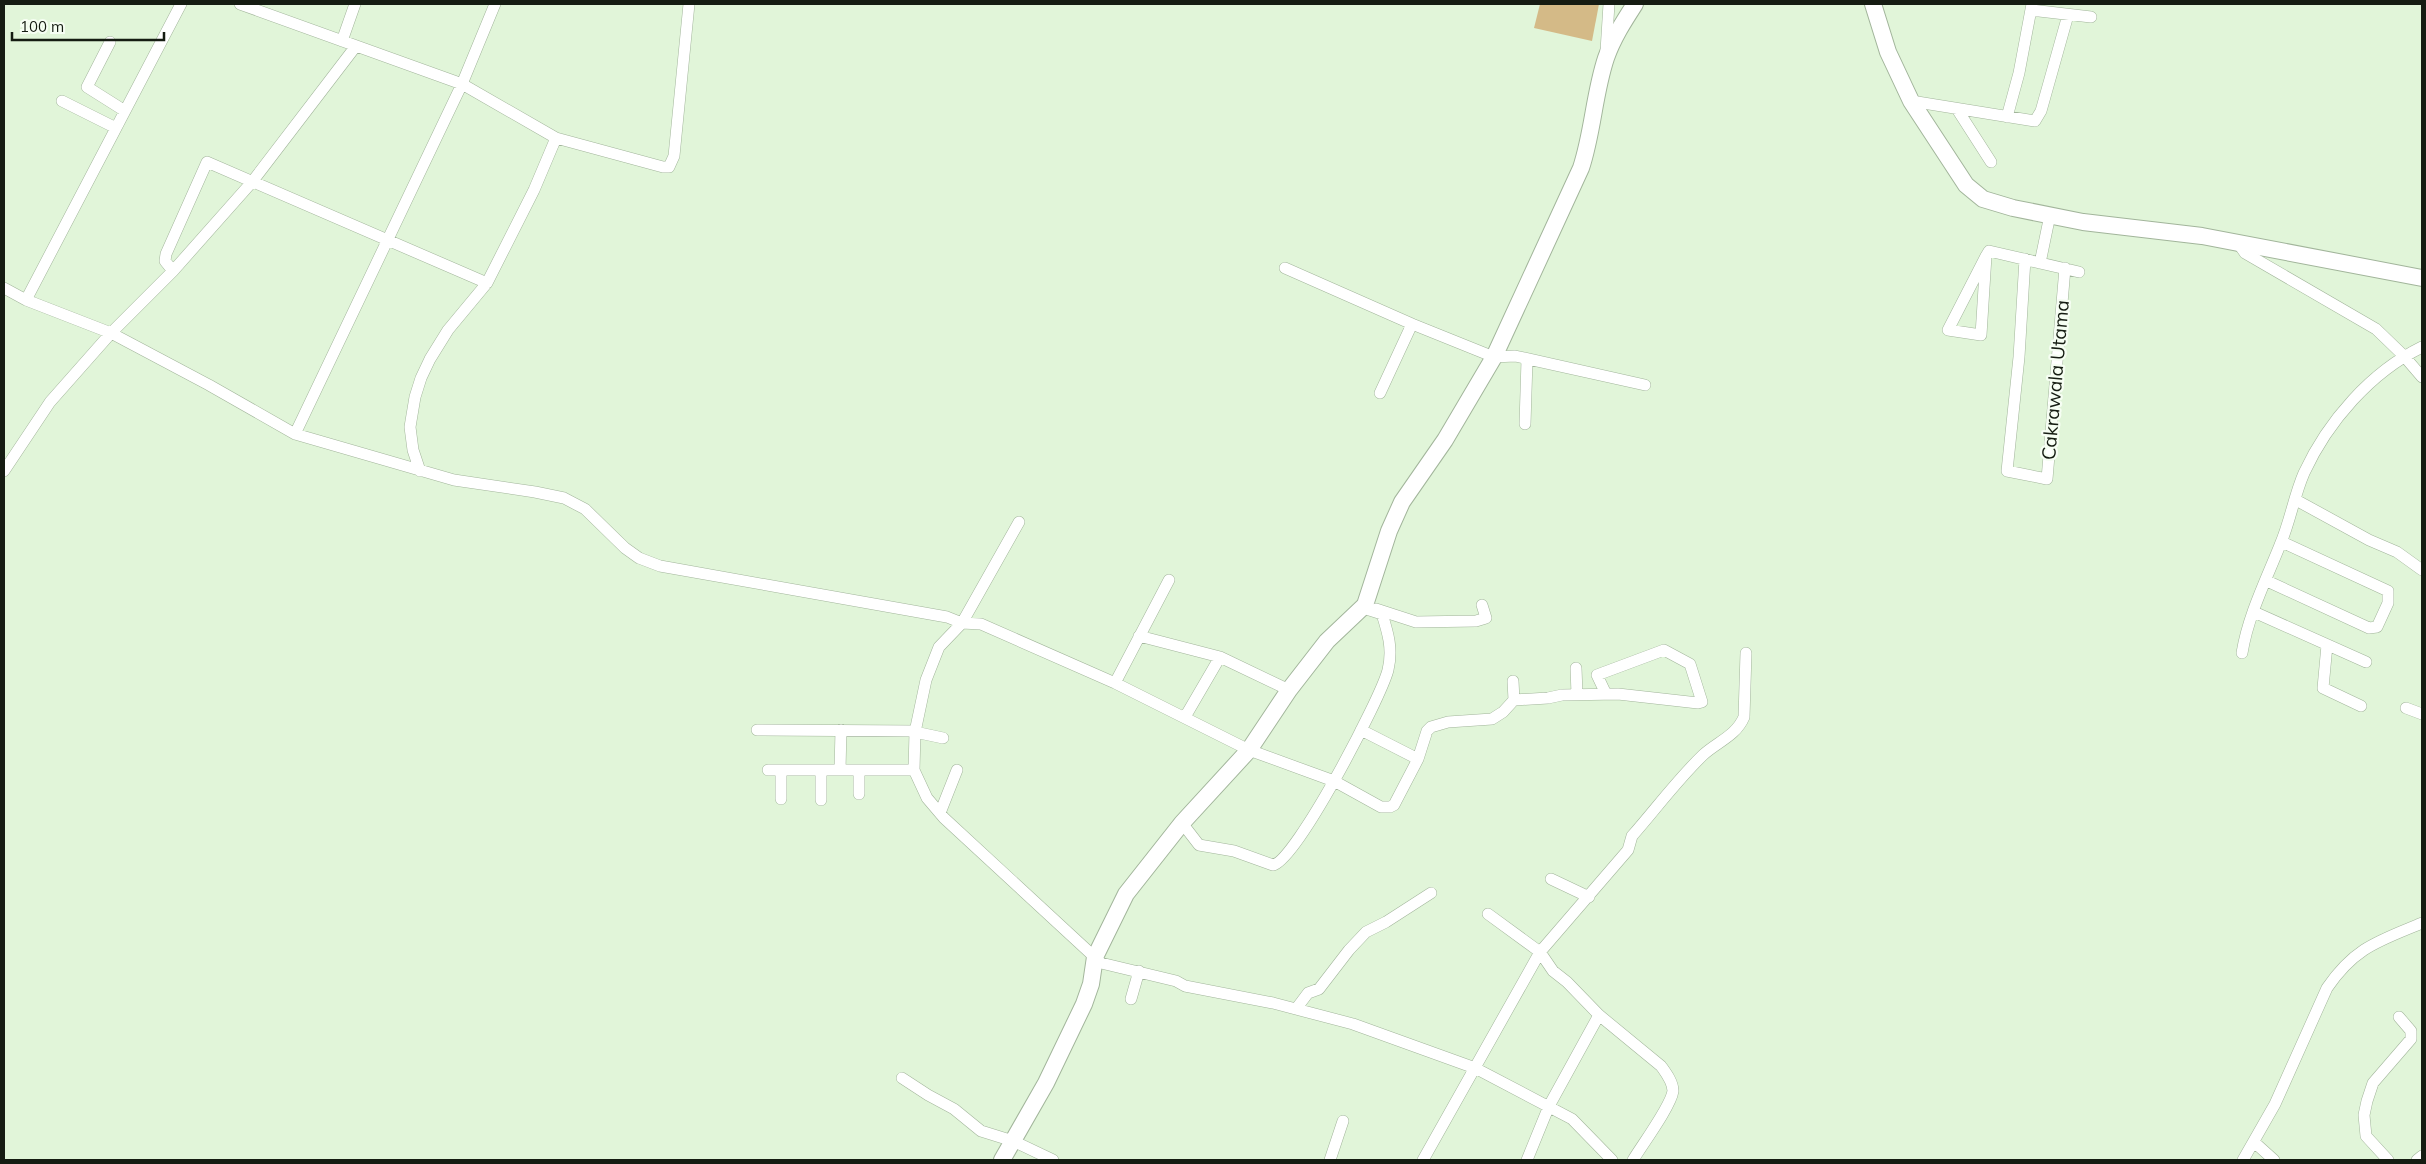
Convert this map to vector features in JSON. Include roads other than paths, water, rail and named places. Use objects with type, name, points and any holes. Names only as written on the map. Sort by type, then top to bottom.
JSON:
[{"type":"street","points":[[26,300],[180,4]]},
{"type":"street","points":[[240,4],[462,84],[556,138],[649,164],[669,167],[674,156],[689,4]]},
{"type":"street","points":[[342,41],[356,4]]},
{"type":"street","points":[[295,434],[462,84],[495,4]]},
{"type":"street","points":[[1606,60],[1609,4]]},
{"type":"street","points":[[1002,1160],[1046,1083],[1084,1004],[1092,984],[1095,957],[1126,894],[1182,823],[1250,750],[1290,690],[1327,641],[1364,606],[1388,531],[1402,502],[1445,440],[1494,357],[1581,168],[1590,138],[1606,60],[1614,38],[1635,4]]},
{"type":"street","points":[[1873,4],[1888,52],[1911,101],[1954,168],[1975,194],[1999,204],[2083,222],[2238,243],[2422,278]]},
{"type":"street","points":[[2007,117],[2019,73],[2031,7],[2068,15],[2090,17]]},
{"type":"street","points":[[1911,101],[2034,121],[2038,117],[2068,15]]},
{"type":"street","points":[[110,42],[87,87],[125,111]]},
{"type":"street","points":[[4,471],[50,402],[110,334],[173,271],[252,182],[356,46]]},
{"type":"street","points":[[62,101],[116,128]]},
{"type":"street","points":[[1957,109],[1991,162]]},
{"type":"street","points":[[420,471],[412,450],[410,427],[413,405],[421,378],[448,330],[487,283],[534,190],[556,138]]},
{"type":"street","points":[[173,271],[166,261],[166,254],[207,162],[386,241],[487,283]]},
{"type":"street","points":[[2040,263],[2050,215]]},
{"type":"street","points":[[2238,243],[2245,253],[2376,329],[2404,356],[2422,377]]},
{"type":"street","points":[[1986,256],[1981,335],[1948,330],[1973,281],[1986,256],[1989,251],[2079,272]]},
{"type":"street","name":"Cakrawala Utama","points":[[2025,259],[2017,384],[2007,471],[2047,479],[2064,268]]},
{"type":"street","points":[[1284,268],[1412,324],[1494,357],[1515,356],[1645,385]]},
{"type":"street","points":[[4,288],[26,300],[110,334],[209,385],[295,434],[420,471],[480,486],[535,492],[564,498],[585,510],[632,553],[660,566],[947,617],[962,623],[981,624],[1115,684],[1250,750],[1334,781],[1381,807],[1394,805],[1418,759],[1427,730],[1431,727],[1448,722],[1492,719],[1503,712],[1514,700],[1577,694],[1606,694],[1702,702],[1690,664],[1664,650],[1597,675],[1606,694]]},
{"type":"street","points":[[1380,393],[1412,324]]},
{"type":"street","points":[[2242,653],[2246,629],[2282,542],[2303,475],[2315,452],[2338,418],[2354,399],[2404,356],[2422,347]]},
{"type":"street","points":[[1525,424],[1527,360]]},
{"type":"street","points":[[2296,500],[2369,540],[2397,552],[2422,570]]},
{"type":"street","points":[[1019,522],[962,623],[939,647],[932,664],[915,732],[914,770],[926,798],[1100,963],[1176,981],[1185,986],[1296,1009],[1353,1024],[1474,1068],[1572,1119],[1612,1160]]},
{"type":"street","points":[[2267,581],[2369,628],[2377,627],[2388,603],[2388,591],[2282,542]]},
{"type":"street","points":[[1115,684],[1169,580]]},
{"type":"street","points":[[1364,606],[1416,622],[1482,620],[1486,618],[1482,605]]},
{"type":"street","points":[[1182,823],[1199,845],[1234,851],[1266,864],[1277,865],[1287,856],[1334,781],[1361,730],[1388,671],[1391,653],[1390,638],[1382,614],[1364,606]]},
{"type":"street","points":[[2254,612],[2366,662]]},
{"type":"street","points":[[1139,636],[1220,658],[1290,690]]},
{"type":"street","points":[[2326,645],[2323,688],[2361,706]]},
{"type":"street","points":[[1424,1160],[1540,952],[1628,850],[1632,836],[1702,756],[1736,731],[1741,725],[1744,717],[1746,653]]},
{"type":"street","points":[[1185,717],[1220,658]]},
{"type":"street","points":[[1576,668],[1577,694]]},
{"type":"street","points":[[1513,681],[1514,700]]},
{"type":"street","points":[[2406,708],[2422,714]]},
{"type":"street","points":[[757,730],[915,732],[943,738]]},
{"type":"street","points":[[840,770],[841,730]]},
{"type":"street","points":[[1361,730],[1418,759]]},
{"type":"street","points":[[768,770],[914,770]]},
{"type":"street","points":[[780,800],[782,770]]},
{"type":"street","points":[[821,770],[821,800]]},
{"type":"street","points":[[859,770],[859,794]]},
{"type":"street","points":[[940,813],[956,770]]},
{"type":"street","points":[[1552,879],[1589,897]]},
{"type":"street","points":[[1296,1009],[1308,992],[1319,989],[1349,950],[1366,932],[1431,893]]},
{"type":"street","points":[[1488,914],[1540,952],[1553,971],[1567,982],[1598,1015],[1661,1066],[1669,1076],[1673,1090],[1668,1104],[1633,1160]]},
{"type":"street","points":[[2244,1160],[2275,1104],[2327,988],[2344,964],[2381,939],[2422,923]]},
{"type":"street","points":[[1131,999],[1139,971]]},
{"type":"street","points":[[1527,1160],[1549,1106],[1598,1015]]},
{"type":"street","points":[[2388,1160],[2366,1136],[2364,1115],[2369,1091],[2373,1083],[2411,1039],[2411,1031],[2399,1017]]},
{"type":"street","points":[[902,1078],[954,1109],[981,1131],[1013,1141],[1053,1160]]},
{"type":"street","points":[[1330,1160],[1343,1121]]},
{"type":"street","points":[[2254,1142],[2274,1160]]},
{"type":"street","points":[[2417,1160],[2422,1156]]}]
